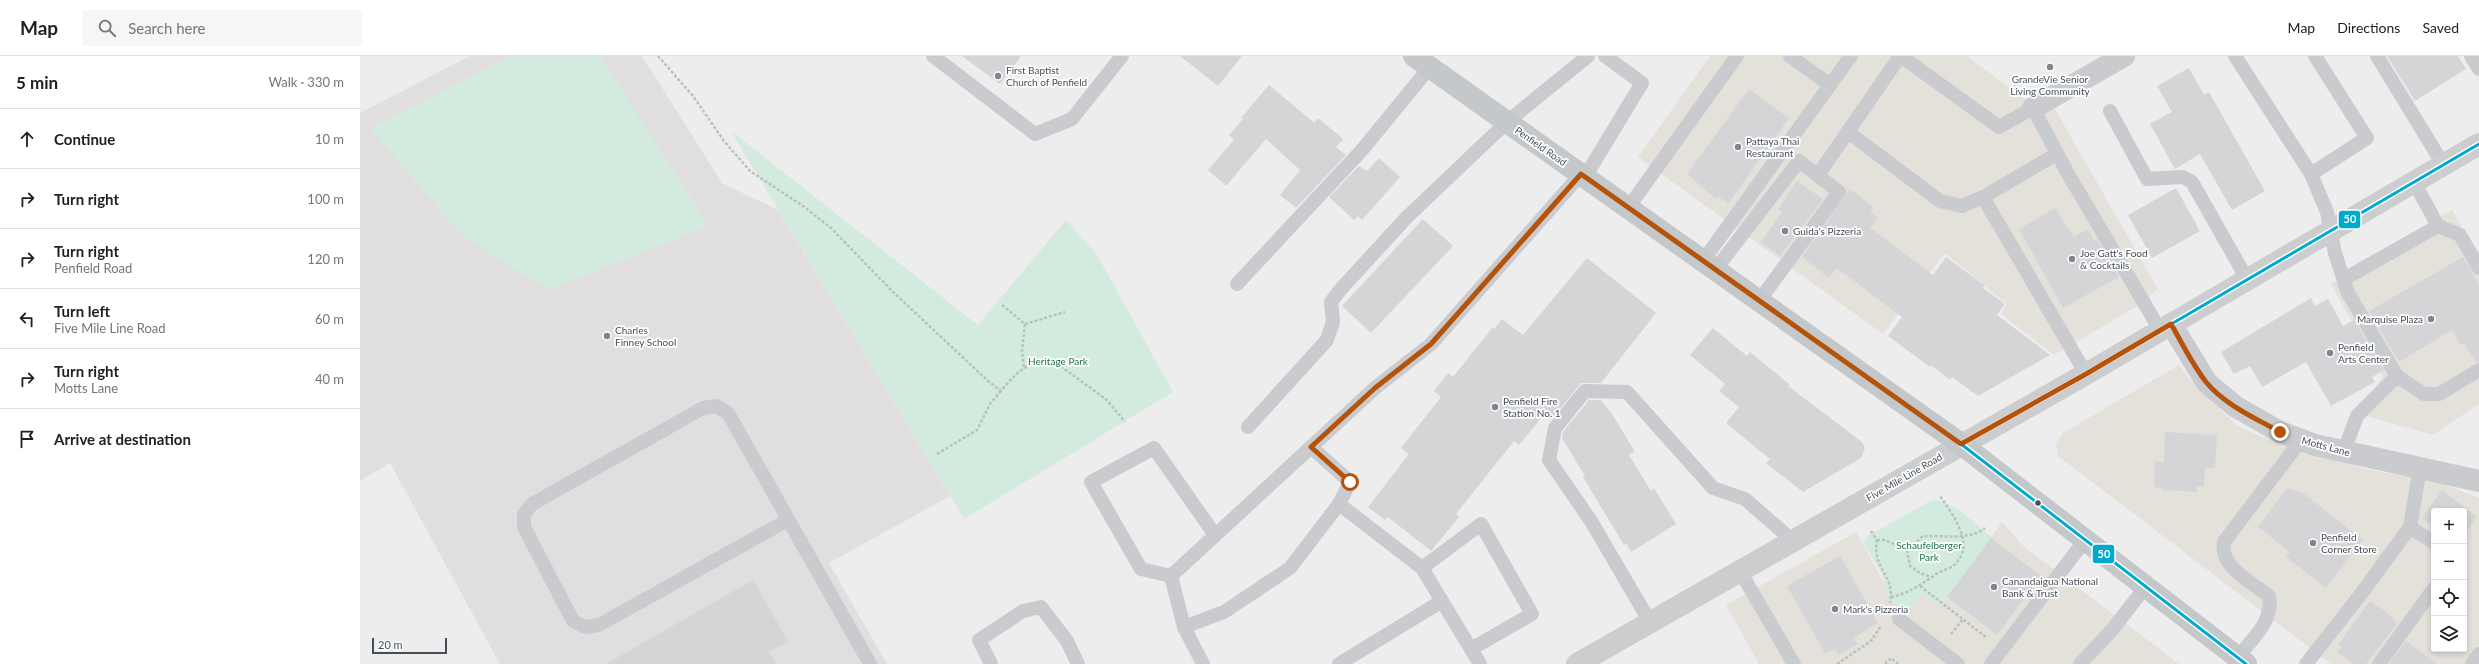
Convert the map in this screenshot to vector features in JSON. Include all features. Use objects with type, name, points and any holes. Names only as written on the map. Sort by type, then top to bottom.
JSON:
[{"type":"main road","name":"Penfield Road","points":[[1422,62],[1961,444],[2242,661]]},
{"type":"main road","name":"Five Mile Line Road","points":[[1577,664],[1792,540],[2086,374],[2479,144]]},
{"type":"street","points":[[2033,108],[2124,56]]},
{"type":"street","name":"Motts Lane","points":[[2165,327],[2198,370],[2219,394],[2236,407],[2274,428],[2300,440],[2479,481]]},
{"type":"lane","points":[[933,56],[1035,134],[1072,119],[1122,56]]},
{"type":"lane","points":[[1248,427],[1327,340],[1333,322],[1331,302],[1340,290],[1407,217],[1507,122],[1588,56]]},
{"type":"lane","points":[[1171,576],[1375,388],[1431,344],[1583,176],[1642,82],[1605,56]]},
{"type":"lane","points":[[1628,208],[1738,56]]},
{"type":"lane","points":[[1790,56],[1830,85]]},
{"type":"lane","points":[[1709,266],[1851,56]]},
{"type":"lane","points":[[1818,175],[1901,56],[1999,128],[2033,108],[2067,172],[2165,327]]},
{"type":"lane","points":[[2235,56],[2311,174],[2327,212],[2330,230],[2348,293],[2397,376],[2424,394],[2439,394],[2479,370]]},
{"type":"lane","points":[[2311,174],[2367,138],[2315,56]]},
{"type":"lane","points":[[2377,56],[2444,164]]},
{"type":"lane","points":[[2471,56],[2479,69]]},
{"type":"lane","points":[[1237,284],[1362,150],[1422,62]]},
{"type":"lane","points":[[2110,111],[2147,179],[2183,177],[2192,182],[2247,279]]},
{"type":"lane","points":[[1848,132],[1940,201],[1962,206],[1983,197],[2057,154]]},
{"type":"lane","points":[[1709,266],[1799,161],[1838,192],[1759,301]]},
{"type":"lane","points":[[2414,182],[2438,226],[2460,235],[2479,268]]},
{"type":"lane","points":[[1983,197],[2086,374]]},
{"type":"lane","points":[[2344,279],[2438,226]]},
{"type":"lane","points":[[2344,451],[2357,416],[2397,376]]},
{"type":"lane","points":[[1650,622],[1591,521],[1549,460],[1555,428],[1585,391],[1627,392],[1714,488],[1745,500],[1792,540]]},
{"type":"lane","points":[[788,520],[599,625],[585,627],[573,622],[524,527],[524,514],[532,504],[703,408],[716,406],[728,414],[870,664]]},
{"type":"lane","points":[[2242,661],[2268,618],[2271,607],[2269,596],[2226,562],[2222,551],[2224,542],[2300,440]]},
{"type":"lane","points":[[1184,627],[1224,612],[1290,568],[1339,504],[1350,482],[1311,447]]},
{"type":"lane","points":[[1171,576],[1141,569],[1091,482],[1154,448],[1215,535]]},
{"type":"lane","points":[[2306,664],[2361,594],[2410,527],[2420,468]]},
{"type":"lane","points":[[1339,504],[1422,568],[1480,664]]},
{"type":"lane","points":[[1422,568],[1481,524],[1532,614],[1471,649]]},
{"type":"lane","points":[[2410,527],[2431,541]]},
{"type":"lane","points":[[1991,664],[2085,540]]},
{"type":"lane","points":[[1740,571],[1794,664]]},
{"type":"lane","points":[[1171,576],[1184,627],[1203,664]]},
{"type":"lane","points":[[2080,664],[2112,630],[2146,586]]},
{"type":"lane","points":[[2379,664],[2431,592]]},
{"type":"lane","points":[[1339,664],[1442,601]]},
{"type":"lane","points":[[991,664],[979,640],[1023,611],[1041,607],[1067,641],[1078,664]]},
{"type":"lane","points":[[1899,619],[1954,663]]},
{"type":"lane","points":[[2472,664],[2479,654]]},
{"type":"path","points":[[658,56],[693,96],[724,141],[750,171],[803,206],[831,228],[960,356],[1000,391]]},
{"type":"path","points":[[1002,305],[1025,324]]},
{"type":"path","points":[[1025,324],[1065,312]]},
{"type":"path","points":[[1024,368],[1022,351],[1025,324]]},
{"type":"path","points":[[937,454],[977,430],[990,404],[1000,391],[1024,368],[1032,363],[1052,360],[1107,400],[1125,422]]},
{"type":"path","points":[[1891,597],[1906,594],[1920,586],[1944,568],[1953,566],[1960,556],[1964,546],[1962,536],[1956,519],[1940,496]]},
{"type":"path","points":[[1907,550],[1923,536],[1962,536],[1979,532],[1985,528]]},
{"type":"path","points":[[1871,531],[1877,540],[1874,551],[1876,558],[1888,578],[1891,597],[1888,609]]},
{"type":"path","points":[[1877,540],[1885,540],[1907,550]]},
{"type":"path","points":[[1907,550],[1910,566],[1920,573],[1932,577]]},
{"type":"path","points":[[1920,586],[1990,642]]},
{"type":"path","points":[[1948,639],[1963,619]]},
{"type":"path","points":[[1837,664],[1871,641],[1883,621]]},
{"type":"path","points":[[1885,664],[1891,658],[1898,664]]},
{"type":"shaded area","name":"Charles Finney School","points":[[470,56],[642,56],[722,183],[778,210],[950,496],[829,563],[887,664],[500,664],[390,463],[360,481],[360,113]]},
{"type":"shaded area","points":[[1710,56],[1967,56],[2025,99],[2044,90],[2158,289],[2136,307],[2054,355],[2001,314],[2007,304],[1945,253],[1883,334],[1638,157]]},
{"type":"shaded area","points":[[2452,210],[2479,255],[2479,404],[2433,435],[2356,413],[2383,377],[2331,284]]},
{"type":"shaded area","points":[[2179,365],[2188,377],[2237,426],[2265,438],[2366,469],[2439,482],[2479,498],[2479,664],[2331,664],[2058,456],[2056,444],[2063,433]]},
{"type":"shaded area","points":[[2002,522],[2022,545],[2179,664],[1759,664],[1726,605],[1856,532],[1887,588],[1911,608],[1922,593],[1940,606]]},
{"type":"green space","points":[[511,56],[600,56],[709,226],[549,290],[461,235],[370,128]]},
{"type":"green space","name":"Heritage Park","points":[[731,131],[978,325],[1066,220],[1096,253],[1173,392],[964,519]]},
{"type":"green space","name":"Schaufelberger Park","points":[[1932,500],[1940,501],[1956,508],[1992,537],[1940,606],[1922,593],[1911,608],[1903,609],[1887,598],[1885,583],[1882,576],[1863,543],[1868,536]]},
{"type":"building","name":"First Baptist Church of Penfield","points":[[962,56],[1021,56],[1000,84]]},
{"type":"building","points":[[1180,56],[1242,56],[1218,86]]},
{"type":"building","points":[[2387,56],[2458,56],[2466,69],[2415,101]]},
{"type":"building","points":[[2189,68],[2204,95],[2209,92],[2265,191],[2232,210],[2200,154],[2175,169],[2150,124],[2172,112],[2157,86]]},
{"type":"building","points":[[1269,85],[1314,123],[1318,118],[1343,139],[1336,147],[1346,155],[1296,208],[1280,195],[1300,170],[1266,139],[1226,186],[1208,170],[1234,140],[1229,135],[1243,119],[1241,118]]},
{"type":"building","name":"Pattaya Thai Restaurant","points":[[1749,89],[1789,118],[1728,204],[1718,196],[1716,199],[1687,174]]},
{"type":"building","points":[[1379,158],[1400,177],[1362,220],[1358,216],[1354,220],[1329,197],[1359,166],[1367,171]]},
{"type":"building","points":[[1797,181],[1823,199],[1780,256],[1761,242],[1782,212],[1778,210]]},
{"type":"building","points":[[2176,188],[2200,231],[2152,258],[2128,215]]},
{"type":"building","points":[[1850,189],[1873,207],[1870,211],[1878,218],[1870,228],[1933,275],[1946,257],[1985,286],[1983,288],[2005,304],[1997,315],[2050,355],[1978,396],[1952,377],[1950,380],[1931,365],[1930,367],[1888,336],[1902,317],[1837,268],[1829,278],[1802,257]]},
{"type":"building","name":"Joe Gatt's Food & Cocktails","points":[[2055,208],[2074,237],[2088,229],[2094,241],[2097,239],[2119,277],[2063,308],[2019,229]]},
{"type":"building","points":[[1423,219],[1453,246],[1371,333],[1342,306]]},
{"type":"building","name":"Marquise Plaza","points":[[2463,257],[2479,285],[2479,362],[2476,362],[2464,343],[2461,345],[2452,330],[2399,362],[2369,311]]},
{"type":"building","name":"Penfield Fire Station No. 1","points":[[1587,258],[1656,313],[1601,383],[1581,383],[1551,420],[1546,412],[1519,445],[1514,441],[1456,514],[1459,517],[1431,551],[1388,517],[1385,520],[1368,507],[1409,454],[1401,448],[1441,397],[1434,391],[1448,373],[1453,377],[1492,328],[1494,329],[1502,319],[1523,335]]},
{"type":"building","points":[[2311,298],[2315,306],[2328,299],[2343,326],[2354,320],[2384,370],[2372,377],[2375,382],[2331,406],[2306,362],[2262,387],[2250,366],[2234,374],[2221,352]]},
{"type":"building","points":[[1713,328],[1747,356],[1750,352],[1789,384],[1788,386],[1862,442],[1865,448],[1861,458],[1803,492],[1766,463],[1770,459],[1726,423],[1739,407],[1719,391],[1725,384],[1690,355]]},
{"type":"building","points":[[1589,400],[1601,400],[1614,417],[1635,452],[1629,455],[1651,491],[1654,488],[1676,524],[1631,552],[1626,543],[1624,545],[1583,477],[1585,476],[1562,438],[1563,432]]},
{"type":"building","points":[[2165,432],[2217,435],[2215,468],[2205,468],[2204,487],[2197,486],[2197,492],[2162,490],[2162,488],[2154,487],[2155,461],[2164,462]]},
{"type":"building","points":[[2287,488],[2303,493],[2363,540],[2326,588],[2286,557],[2290,552],[2258,527]]},
{"type":"building","points":[[2442,490],[2465,508],[2431,508],[2431,525],[2422,518]]},
{"type":"building","points":[[2467,509],[2477,517],[2467,531]]},
{"type":"building","name":"Canandaigua National Bank & Trust","points":[[1991,538],[2041,576],[1997,635],[1947,597]]},
{"type":"building","name":"Mark's Pizzeria","points":[[1840,556],[1878,622],[1854,638],[1858,644],[1839,655],[1835,649],[1825,653],[1787,586]]},
{"type":"building","points":[[753,580],[788,641],[769,652],[776,664],[606,664]]},
{"type":"building","points":[[2370,601],[2389,614],[2397,624],[2366,664],[2353,664],[2337,652],[2341,647],[2338,645]]},
{"type":"building","points":[[2406,641],[2437,664],[2389,664]]},
{"type":"transit line","name":"50","points":[[1961,444],[2086,374],[2479,144]]},
{"type":"transit line","name":"50","points":[[1961,444],[2246,664]]},
{"type":"place","name":"GrandeVie Senior Living Community","points":[[2050,67]]},
{"type":"place","name":"First Baptist Church of Penfield","points":[[998,76]]},
{"type":"place","name":"Pattaya Thai Restaurant","points":[[1738,147]]},
{"type":"place","name":"Guida's Pizzeria","points":[[1785,231]]},
{"type":"place","name":"Joe Gatt's Food & Cocktails","points":[[2072,259]]},
{"type":"place","name":"Marquise Plaza","points":[[2431,319]]},
{"type":"place","name":"Charles Finney School","points":[[607,336]]},
{"type":"place","name":"Penfield Arts Center","points":[[2330,353]]},
{"type":"place","name":"Penfield Fire Station No. 1","points":[[1495,407]]},
{"type":"place","name":"Penfield Corner Store","points":[[2313,543]]},
{"type":"place","name":"Canandaigua National Bank & Trust","points":[[1994,587]]},
{"type":"place","name":"Mark's Pizzeria","points":[[1835,609]]},
{"type":"route","points":[[1350,482],[1311,447],[1375,388],[1431,344],[1581,174],[1961,444],[2086,374],[2171,324],[2207,383],[2236,407],[2280,432]]}]
